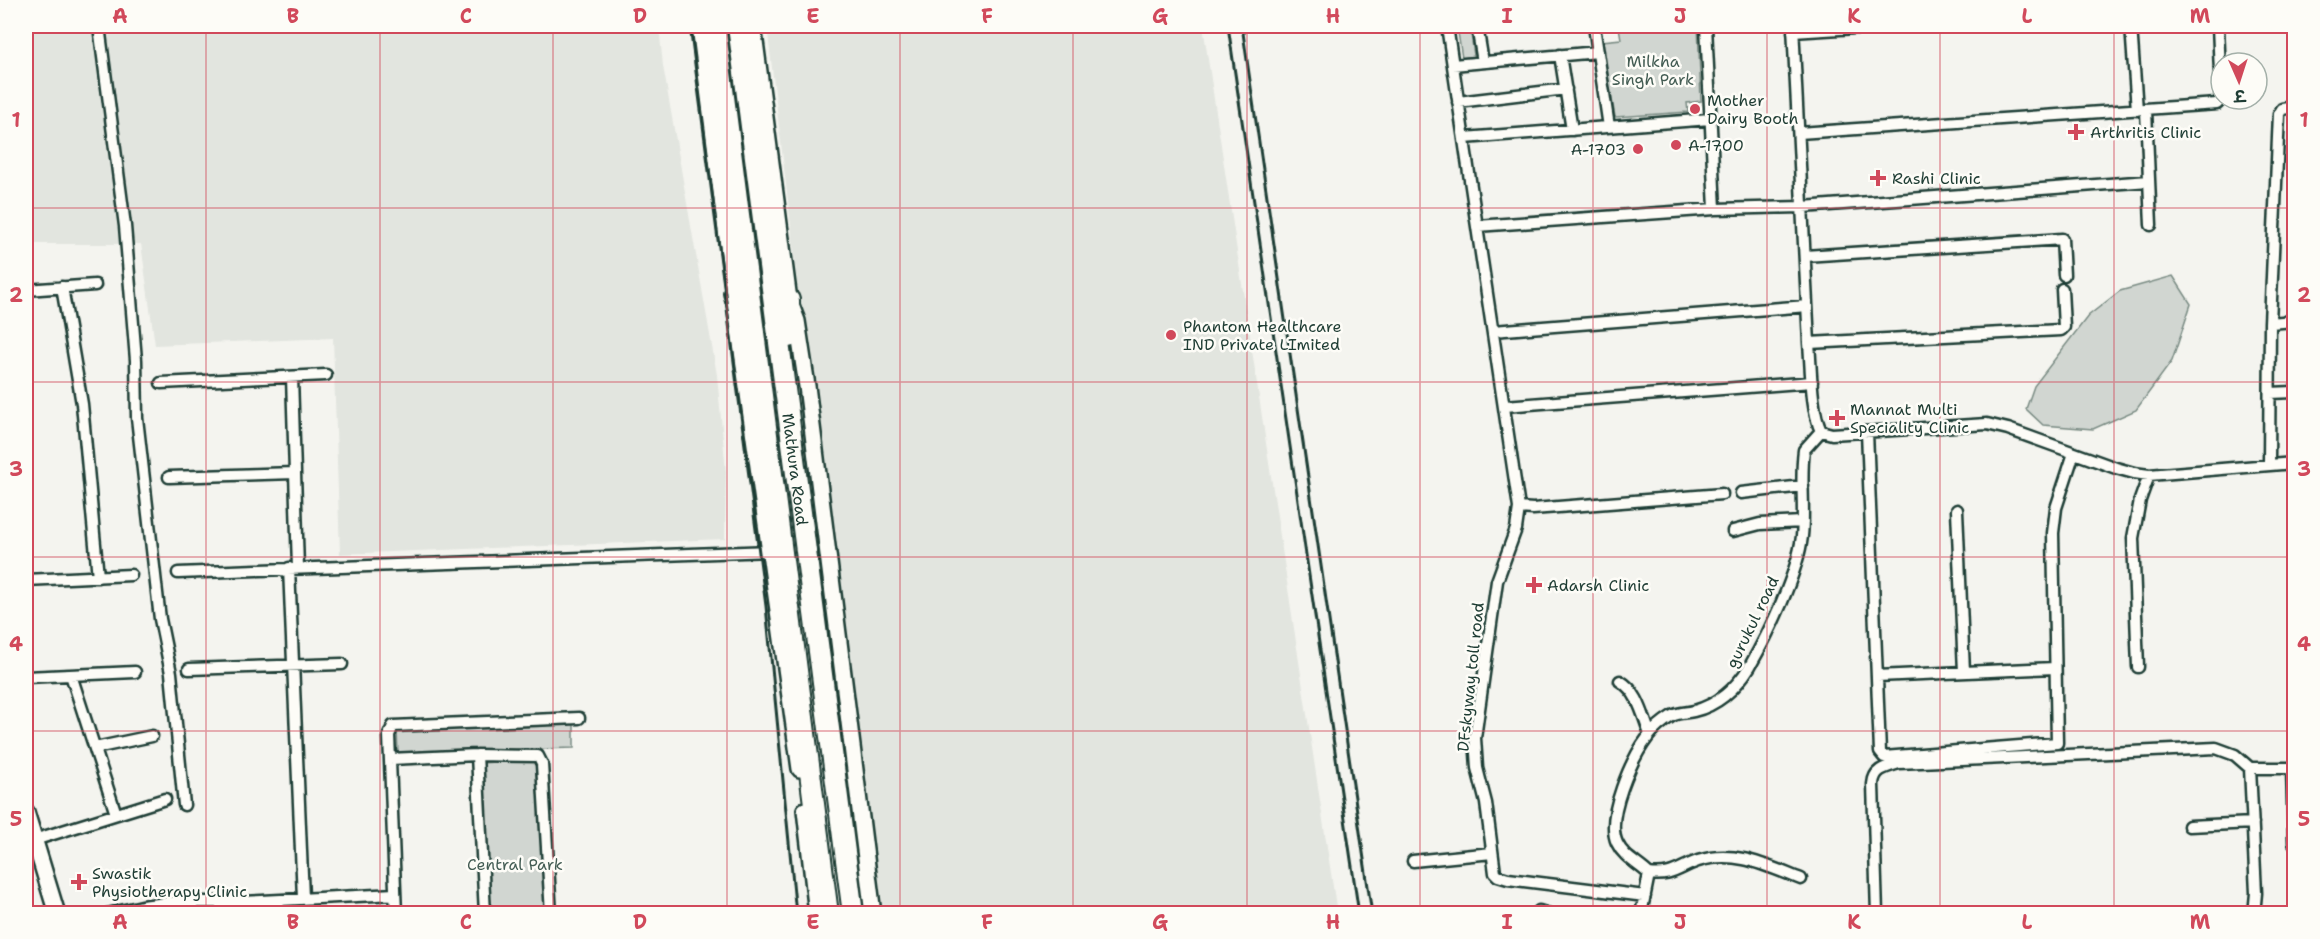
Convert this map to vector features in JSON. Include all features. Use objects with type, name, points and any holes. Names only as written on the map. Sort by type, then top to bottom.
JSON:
[{"type":"highway","name":"Mathura Road","points":[[715,26],[828,914]]},
{"type":"highway","name":"Mathura Road","points":[[738,26],[782,301],[786,393],[854,914]]},
{"type":"highway","points":[[734,292],[759,372]]},
{"type":"main road","points":[[700,26],[734,292],[771,550],[817,914]]},
{"type":"main road","points":[[753,26],[782,301],[797,321],[807,386],[873,914]]},
{"type":"main road","points":[[26,812],[57,914]]},
{"type":"street","points":[[99,26],[125,226],[136,360],[137,418],[160,619],[171,673],[184,805]]},
{"type":"street","points":[[1446,26],[1519,508],[1533,509],[1722,494]]},
{"type":"street","points":[[1477,26],[1483,62]]},
{"type":"street","points":[[1594,26],[1609,127]]},
{"type":"street","points":[[1706,26],[1715,209]]},
{"type":"street","points":[[1887,26],[1793,29],[1809,343],[1812,382],[1821,431],[1832,434],[1987,424],[2008,429],[2116,468],[2149,475],[2295,463]]},
{"type":"street","points":[[2131,26],[2149,182],[2151,225]]},
{"type":"street","points":[[2218,26],[2219,51]]},
{"type":"street","points":[[1453,65],[1598,52]]},
{"type":"street","points":[[1560,55],[1572,129]]},
{"type":"street","points":[[1458,102],[1566,89]]},
{"type":"street","points":[[1799,133],[2209,105]]},
{"type":"street","points":[[2269,465],[2270,323],[2279,114],[2282,109],[2295,107]]},
{"type":"street","points":[[1464,138],[1710,119]]},
{"type":"street","points":[[1477,226],[1715,209],[1803,207],[2149,182]]},
{"type":"street","points":[[1805,256],[2062,239],[2064,275]]},
{"type":"street","points":[[26,290],[95,285]]},
{"type":"street","points":[[62,287],[82,404],[98,577]]},
{"type":"street","points":[[1809,343],[2061,330],[2064,327],[2062,289]]},
{"type":"street","points":[[1493,331],[1807,306]]},
{"type":"street","points":[[2270,323],[2295,321]]},
{"type":"street","points":[[161,383],[326,375]]},
{"type":"street","points":[[292,377],[295,473],[294,665],[303,898]]},
{"type":"street","points":[[1505,406],[1812,382]]},
{"type":"street","points":[[2270,393],[2295,392]]},
{"type":"street","name":"gurukul road","points":[[1649,874],[1623,853],[1614,835],[1614,825],[1624,785],[1636,756],[1650,735],[1672,717],[1711,705],[1739,681],[1762,643],[1794,569],[1801,546],[1804,450],[1821,431]]},
{"type":"street","points":[[1867,432],[1880,752],[1886,757],[2055,745],[2057,742],[2054,521],[2074,453]]},
{"type":"street","points":[[168,477],[295,473]]},
{"type":"street","points":[[2138,667],[2133,538],[2140,500],[2149,475]]},
{"type":"street","points":[[1741,493],[1803,486]]},
{"type":"street","name":"DFskyway toll road","points":[[1519,508],[1516,528],[1501,566],[1496,588],[1475,738],[1476,761],[1486,803],[1495,873],[1508,879],[1645,896]]},
{"type":"street","points":[[1957,510],[1964,672]]},
{"type":"street","points":[[1733,531],[1760,524],[1803,522]]},
{"type":"street","points":[[178,573],[771,550]]},
{"type":"street","points":[[26,580],[131,575]]},
{"type":"street","points":[[189,669],[342,664]]},
{"type":"street","points":[[1877,676],[2055,668]]},
{"type":"street","points":[[26,677],[135,672]]},
{"type":"street","points":[[71,675],[116,814]]},
{"type":"street","points":[[1620,681],[1630,688],[1636,698],[1650,735]]},
{"type":"street","points":[[396,914],[389,735],[393,726],[579,718]]},
{"type":"street","points":[[95,748],[152,736]]},
{"type":"street","points":[[1877,914],[1872,784],[1877,772],[1884,767],[1899,763],[2216,748],[2235,755],[2250,768],[2293,769],[2295,843]]},
{"type":"street","points":[[390,759],[535,754],[540,758],[551,914]]},
{"type":"street","points":[[477,755],[485,914]]},
{"type":"street","points":[[2250,768],[2256,892],[2254,914]]},
{"type":"street","points":[[34,840],[165,799]]},
{"type":"street","points":[[2188,826],[2253,823]]},
{"type":"street","points":[[1413,861],[1492,853]]},
{"type":"street","points":[[1641,914],[1649,874],[1667,875],[1699,861],[1738,857],[1801,879]]},
{"type":"street","points":[[107,914],[243,902],[395,894]]},
{"type":"street","points":[[243,902],[244,914]]},
{"type":"shaded area","points":[[26,26],[659,26],[663,66],[717,375],[726,472],[725,539],[340,554],[333,338],[155,345],[141,244],[26,244]]},
{"type":"shaded area","points":[[767,26],[1203,26],[1337,913],[868,913],[845,755],[792,235]]},
{"type":"green space","points":[[1457,26],[1470,26],[1474,56],[1462,58]]},
{"type":"green space","name":"Milkha Singh Park","points":[[1698,26],[1701,101],[1687,103],[1688,112],[1615,117],[1602,41],[1621,39],[1619,27]]},
{"type":"green space","points":[[2173,276],[2191,304],[2172,361],[2136,410],[2093,429],[2043,425],[2026,409],[2034,386],[2088,316],[2120,291]]},
{"type":"green space","points":[[574,723],[574,748],[398,753],[397,730]]},
{"type":"green space","name":"Central Park","points":[[536,759],[546,913],[490,913],[481,763]]},
{"type":"railway","points":[[690,26],[766,606],[796,914]]},
{"type":"railway","points":[[1228,26],[1359,914]]},
{"type":"railway","points":[[1242,26],[1372,914]]},
{"type":"place","name":"Mother Dairy Booth","points":[[1695,109]]},
{"type":"place","name":"Arthritis Clinic","points":[[2076,132]]},
{"type":"place","name":"A-1700","points":[[1676,145]]},
{"type":"place","name":"A-1703","points":[[1638,149]]},
{"type":"place","name":"Rashi Clinic","points":[[1878,178]]},
{"type":"place","name":"Phantom Healthcare IND Private LImited","points":[[1171,335]]},
{"type":"place","name":"Mannat Multi Speciality Clinic","points":[[1837,418]]},
{"type":"place","name":"Adarsh Clinic","points":[[1534,585]]},
{"type":"place","name":"Swastik Physiotherapy Clinic","points":[[79,882]]}]
